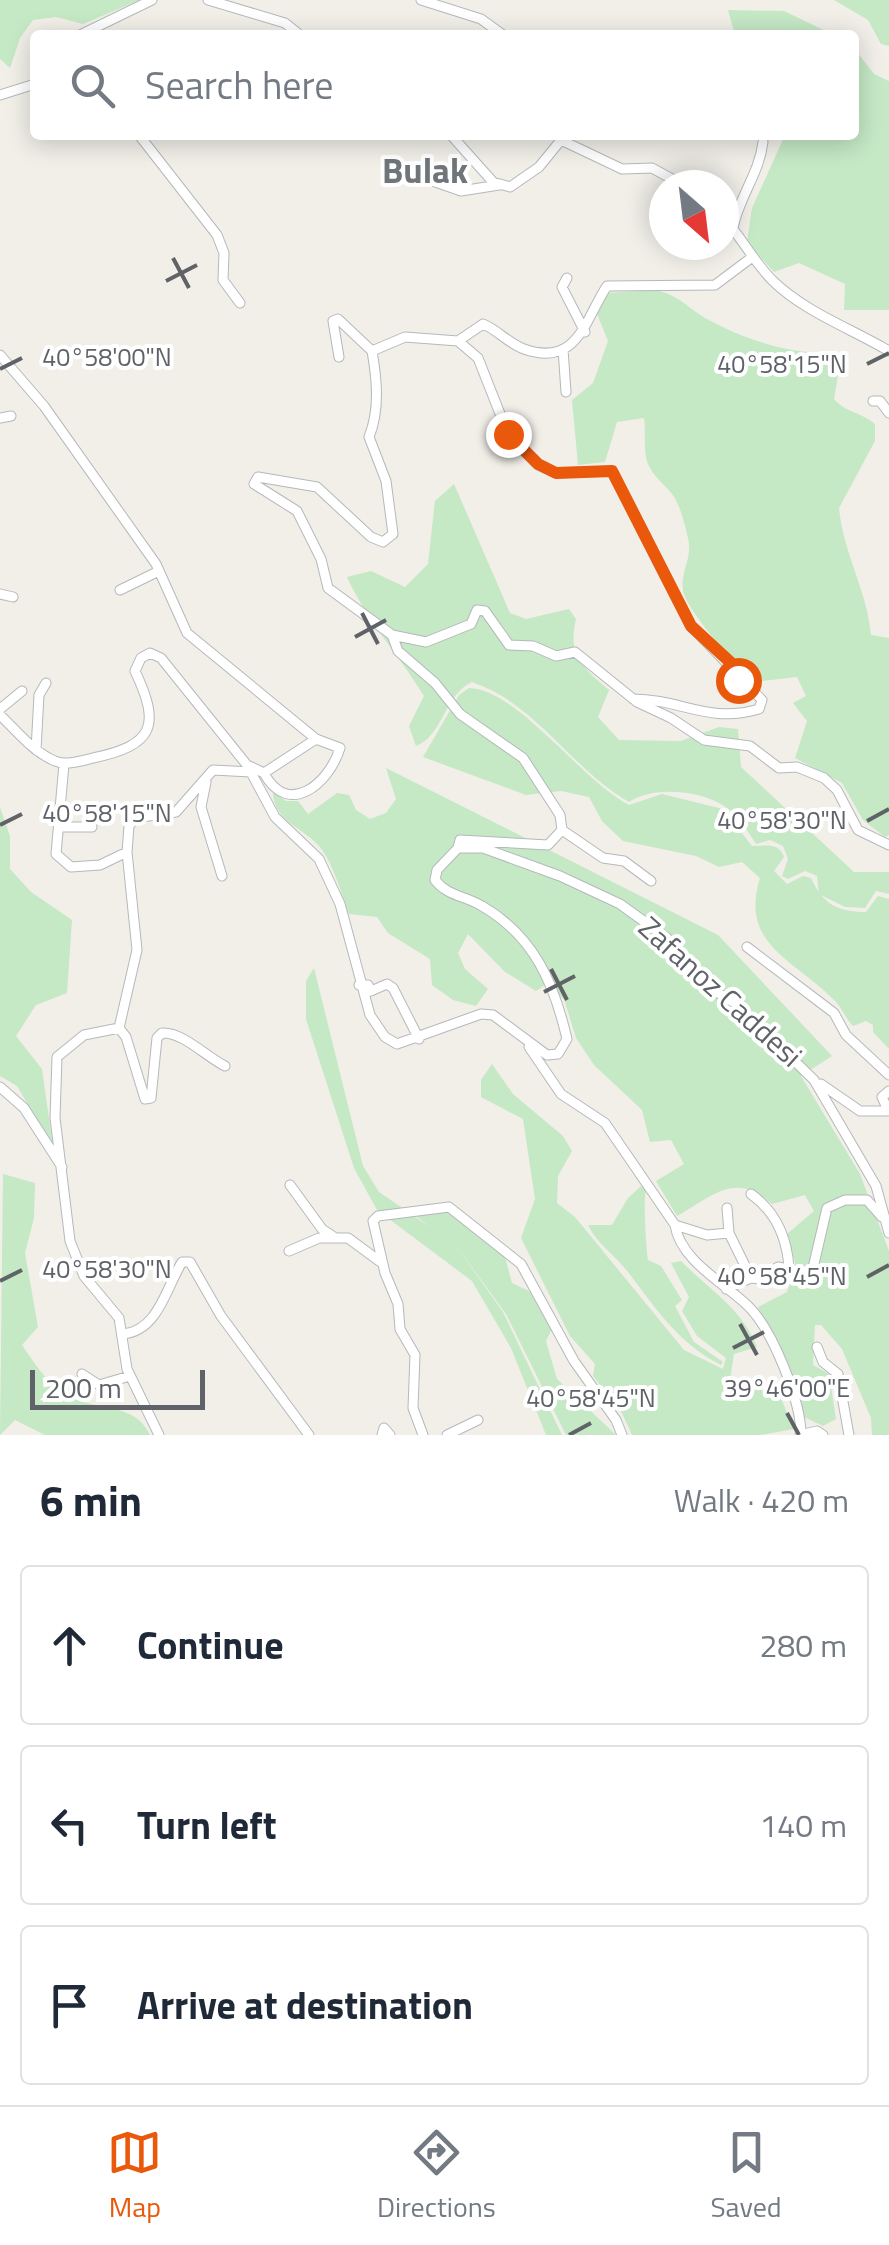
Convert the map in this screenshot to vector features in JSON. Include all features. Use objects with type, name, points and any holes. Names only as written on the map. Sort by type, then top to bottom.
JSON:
[{"type":"street","points":[[90,30],[152,0]]},
{"type":"street","points":[[208,0],[285,23],[294,30]]},
{"type":"street","points":[[421,0],[481,19],[496,30]]},
{"type":"street","points":[[0,95],[30,86]]},
{"type":"street","points":[[143,140],[217,235],[224,252],[223,280],[240,302]]},
{"type":"street","points":[[455,140],[493,182],[510,187],[520,182],[560,140]]},
{"type":"street","points":[[566,140],[622,169],[656,170]]},
{"type":"street","points":[[739,203],[756,175],[763,142]]},
{"type":"street","points":[[421,177],[460,191],[502,184]]},
{"type":"street","points":[[739,238],[751,258],[805,308],[836,319],[889,350]]},
{"type":"street","points":[[458,341],[483,324],[523,349],[562,349],[585,332],[607,286],[715,285],[751,258]]},
{"type":"street","points":[[566,278],[562,287],[585,332]]},
{"type":"street","points":[[339,356],[333,321],[338,319],[372,351],[376,393],[375,420],[369,437],[386,481],[393,534],[383,542],[371,537],[318,488],[258,477],[254,484],[297,511],[321,559],[328,588],[392,635],[426,642],[464,628],[476,610],[485,612],[509,645],[533,646],[556,656],[574,652],[633,699],[704,740],[750,746],[779,768],[797,767],[824,778],[838,790],[858,830],[889,846]]},
{"type":"street","points":[[372,351],[405,337],[458,341],[478,358],[508,434],[538,464],[556,473],[612,471],[691,626],[762,700],[758,709],[713,716],[679,705],[633,699]]},
{"type":"street","points":[[562,349],[566,392]]},
{"type":"street","points":[[0,354],[44,406],[159,571],[187,634],[316,739],[340,748],[329,771],[302,794],[280,792],[264,773],[222,767],[176,812],[135,818],[129,826],[127,852],[137,950],[119,1028]]},
{"type":"street","points":[[872,401],[880,401],[889,413]]},
{"type":"street","points":[[120,590],[159,571]]},
{"type":"street","points":[[0,594],[13,596]]},
{"type":"street","points":[[392,635],[398,652],[460,714],[523,758],[560,816],[562,830],[603,858],[624,861],[651,880]]},
{"type":"street","points":[[22,691],[0,712],[36,750],[64,764],[127,751],[148,734],[152,717],[135,671],[140,658],[150,653],[161,658],[249,768],[275,818],[319,859],[340,904],[370,1015],[385,1037],[398,1044],[488,1014],[547,1055],[563,1050],[567,1040],[559,1005],[542,964],[518,933],[482,906],[444,891],[435,880],[437,870],[458,848],[460,840],[548,845],[562,830]]},
{"type":"street","points":[[36,750],[39,694],[46,682]]},
{"type":"street","points":[[264,773],[316,739]]},
{"type":"street","points":[[64,764],[56,854],[71,867],[100,865],[127,852]]},
{"type":"street","points":[[206,779],[201,806],[222,876]]},
{"type":"street","points":[[60,827],[92,827]]},
{"type":"street","name":"Zafanoz Caddesi","points":[[458,848],[483,848],[620,904],[667,938],[708,986],[736,1004],[814,1080],[872,1178],[889,1233]]},
{"type":"street","points":[[747,947],[834,1013],[846,1035],[889,1075]]},
{"type":"street","points":[[360,984],[368,985],[371,991],[387,984],[393,988],[420,1038]]},
{"type":"street","points":[[119,1028],[126,1037],[145,1099],[151,1098],[157,1038],[162,1033],[178,1034],[197,1052],[224,1066]]},
{"type":"street","points":[[119,1028],[84,1035],[59,1051],[55,1118],[74,1256],[92,1288],[112,1305],[123,1334],[130,1376],[159,1435]]},
{"type":"street","points":[[525,1040],[561,1094],[604,1123],[676,1225],[692,1256],[754,1312],[777,1353],[801,1435],[817,1431],[823,1435]]},
{"type":"street","points":[[814,1080],[860,1111],[888,1110],[882,1097],[889,1090]]},
{"type":"street","points":[[0,1088],[24,1108],[62,1168]]},
{"type":"street","points":[[290,1185],[322,1229],[336,1238]]},
{"type":"street","points":[[751,1194],[770,1211],[785,1241],[789,1268]]},
{"type":"street","points":[[726,1289],[761,1278],[778,1266],[803,1272],[813,1268],[827,1208],[845,1200],[867,1200],[886,1222]]},
{"type":"street","points":[[382,1263],[384,1252],[374,1226],[378,1216],[440,1206],[465,1216],[521,1264],[574,1361],[616,1420],[622,1435]]},
{"type":"street","points":[[727,1208],[729,1232],[751,1278]]},
{"type":"street","points":[[676,1225],[707,1234],[729,1232]]},
{"type":"street","points":[[289,1252],[308,1242],[336,1238],[354,1241],[382,1263],[398,1304],[400,1328],[415,1355],[414,1408],[423,1435]]},
{"type":"street","points":[[123,1334],[142,1329],[152,1319],[182,1262],[190,1262],[221,1316],[308,1435]]},
{"type":"street","points":[[818,1347],[823,1362],[838,1374],[839,1398],[849,1435]]},
{"type":"street","points":[[82,1374],[99,1385],[130,1376]]},
{"type":"street","points":[[447,1435],[478,1420]]},
{"type":"street","points":[[382,1435],[384,1428],[390,1435]]},
{"type":"green space","points":[[0,0],[140,0],[83,24],[56,17],[33,20],[20,38],[10,68],[0,59]]},
{"type":"green space","points":[[834,0],[889,0],[889,46],[881,44],[868,20]]},
{"type":"green space","points":[[728,10],[784,11],[824,30],[734,30]]},
{"type":"green space","points":[[859,54],[874,74],[889,81],[889,310],[844,310],[845,284],[799,263],[774,272],[747,242],[752,208],[783,140],[859,140]]},
{"type":"green space","points":[[655,290],[751,339],[800,351],[828,351],[840,363],[834,399],[875,424],[875,441],[839,508],[871,635],[889,638],[889,835],[885,837],[863,820],[842,783],[795,758],[807,721],[793,703],[806,696],[797,677],[753,682],[686,599],[683,583],[688,538],[675,498],[648,464],[644,418],[617,422],[605,462],[578,465],[572,400],[593,383],[608,341],[597,314],[606,293]]},
{"type":"green space","points":[[454,484],[510,613],[526,619],[569,609],[576,619],[574,642],[579,660],[609,690],[598,717],[619,740],[681,741],[719,727],[738,729],[741,767],[854,872],[889,872],[889,894],[876,891],[865,908],[845,907],[819,894],[817,876],[805,871],[788,879],[782,876],[788,859],[783,846],[770,840],[756,844],[729,810],[702,796],[663,792],[629,802],[589,772],[516,705],[472,682],[455,696],[432,734],[416,746],[409,726],[424,696],[347,577],[371,571],[405,587],[428,564],[435,501]]},
{"type":"green space","points":[[469,688],[488,692],[508,703],[591,777],[629,805],[662,794],[723,809],[752,846],[771,846],[782,852],[784,857],[774,871],[787,884],[803,876],[811,878],[826,900],[847,910],[866,912],[878,896],[889,899],[889,1049],[873,1032],[873,1025],[866,1021],[853,1026],[835,1001],[764,936],[757,920],[760,878],[742,862],[719,867],[696,856],[623,841],[602,821],[589,797],[561,791],[526,795],[423,757],[459,695]]},
{"type":"green space","points":[[386,768],[718,935],[832,1056],[801,1076],[860,1174],[889,1251],[889,1435],[872,1435],[871,1418],[842,1349],[821,1325],[815,1325],[813,1365],[829,1374],[836,1419],[823,1426],[804,1417],[758,1307],[787,1292],[795,1263],[787,1234],[814,1211],[805,1195],[772,1204],[759,1194],[735,1188],[714,1194],[677,1216],[656,1181],[684,1164],[671,1140],[650,1142],[642,1110],[594,1065],[576,1038],[564,999],[545,985],[536,991],[505,972],[468,934],[458,953],[465,969],[488,989],[476,1006],[453,1000],[432,985],[430,959],[388,933],[377,917],[349,914],[324,853],[283,816],[273,792],[286,801],[298,801],[308,814],[337,793],[349,795],[356,810],[370,819],[386,813],[396,799]]},
{"type":"green space","points":[[0,807],[10,836],[10,869],[31,892],[72,920],[67,993],[36,1005],[16,1036],[42,1069],[53,1147],[17,1086],[0,1076]]},
{"type":"green space","points":[[314,968],[363,1166],[379,1192],[430,1227],[411,1212],[448,1210],[505,1257],[512,1283],[531,1292],[552,1329],[546,1341],[557,1379],[616,1435],[566,1435],[506,1314],[452,1240],[503,1312],[562,1435],[546,1435],[511,1348],[472,1281],[377,1210],[354,1168],[306,1019],[306,981]]},
{"type":"green space","points":[[492,1064],[513,1094],[563,1136],[572,1151],[558,1176],[557,1203],[575,1217],[684,1350],[723,1369],[726,1358],[697,1336],[682,1311],[689,1297],[671,1263],[681,1261],[724,1300],[743,1321],[757,1347],[734,1354],[730,1380],[780,1396],[794,1429],[760,1435],[632,1435],[622,1413],[593,1376],[595,1364],[570,1336],[521,1238],[535,1199],[523,1119],[481,1097],[481,1080]]},
{"type":"green space","points":[[3,1174],[35,1183],[34,1218],[25,1253],[38,1327],[22,1345],[45,1377],[63,1393],[134,1416],[150,1435],[45,1435],[15,1420],[0,1435]]},
{"type":"green space","points":[[641,1186],[646,1190],[648,1260],[661,1266],[682,1300],[675,1306],[694,1342],[723,1362],[721,1365],[692,1347],[669,1325],[588,1225],[612,1225],[628,1198]]},
{"type":"district","name":"Bulak","points":[[425,171]]},
{"type":"route","points":[[508,434],[538,464],[556,473],[602,468],[612,471],[691,626],[730,662],[738,680]]}]
